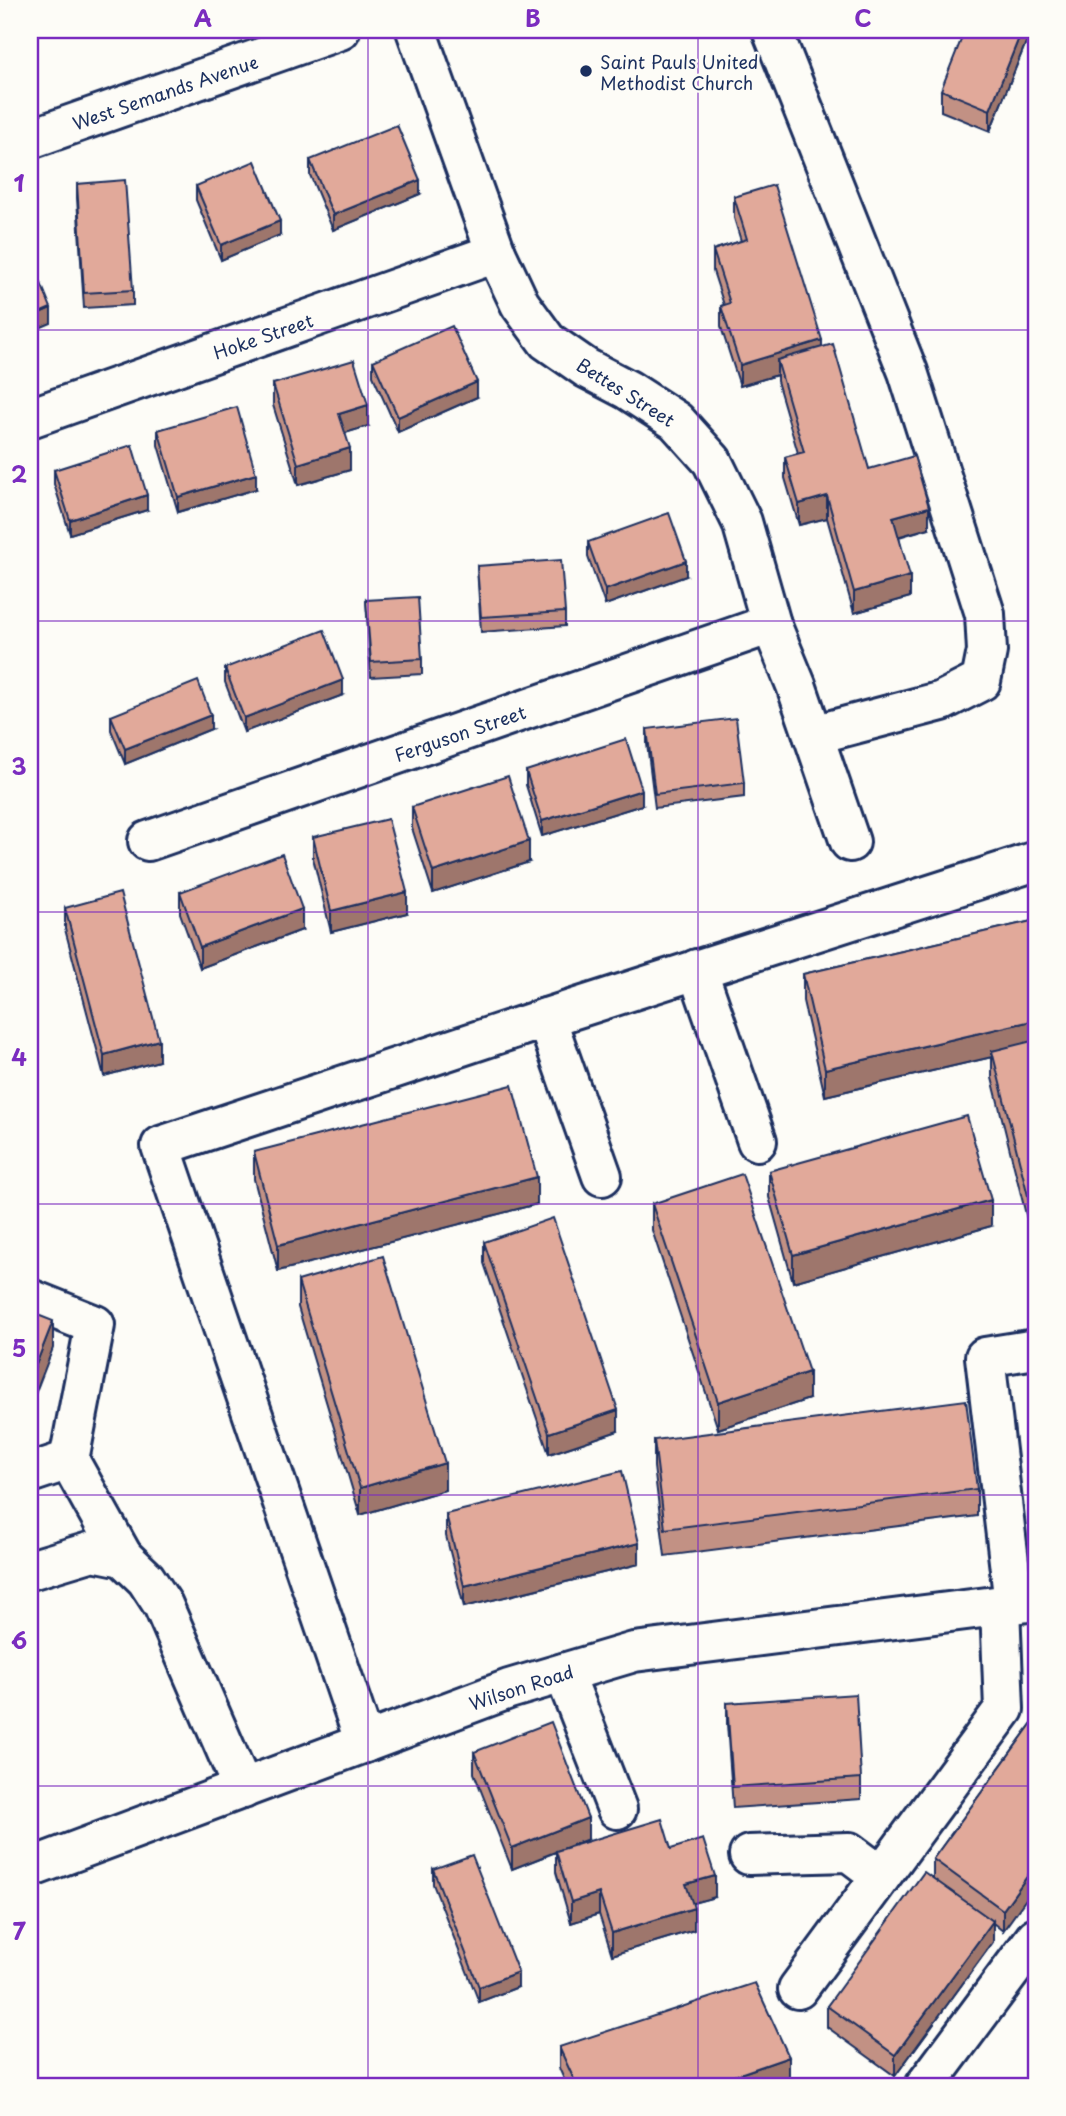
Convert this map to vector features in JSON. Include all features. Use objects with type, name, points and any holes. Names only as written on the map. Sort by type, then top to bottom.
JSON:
[{"type":"street","name":"West Semands Avenue","points":[[30,139],[340,30]]},
{"type":"street","name":"Bettes Street","points":[[416,30],[496,253],[520,304],[547,341],[586,368],[628,390],[676,421],[712,461],[742,522],[771,624],[850,842]]},
{"type":"street","points":[[772,30],[908,372],[985,614],[987,651],[981,681],[942,701],[813,735]]},
{"type":"street","name":"Hoke Street","points":[[30,418],[496,253]]},
{"type":"street","name":"Ferguson Street","points":[[148,841],[771,624]]},
{"type":"street","points":[[365,1743],[161,1146],[546,1018],[1036,861]]},
{"type":"street","points":[[697,969],[757,1141]]},
{"type":"street","points":[[546,1018],[602,1176]]},
{"type":"street","points":[[30,1299],[95,1325],[69,1460],[123,1557],[146,1579],[163,1605],[243,1789]]},
{"type":"street","points":[[798,1989],[1004,1709],[1017,1604],[985,1357],[1036,1349]]},
{"type":"street","points":[[30,1473],[69,1460]]},
{"type":"street","points":[[30,1570],[93,1551],[123,1557]]},
{"type":"street","name":"Wilson Road","points":[[30,1868],[509,1689],[634,1653],[1017,1604]]},
{"type":"street","points":[[564,1673],[617,1809]]},
{"type":"street","points":[[1004,1709],[1036,1729]]},
{"type":"street","points":[[749,1855],[849,1852],[881,1876]]},
{"type":"street","points":[[925,2086],[1036,1937]]},
{"type":"building","points":[[965,30],[1022,30],[990,110],[941,90]]},
{"type":"building","points":[[397,125],[420,180],[333,215],[310,160]]},
{"type":"building","points":[[255,161],[280,221],[221,245],[196,186]]},
{"type":"building","points":[[125,180],[133,290],[84,293],[77,184]]},
{"type":"building","points":[[774,185],[822,340],[740,365],[721,306],[730,303],[713,250],[747,239],[734,197]]},
{"type":"building","points":[[30,256],[51,308],[30,317]]},
{"type":"building","points":[[452,326],[477,382],[398,417],[373,361]]},
{"type":"building","points":[[833,344],[869,469],[914,456],[929,507],[893,517],[910,576],[854,592],[827,496],[799,504],[785,457],[804,452],[777,360]]},
{"type":"building","points":[[354,360],[368,405],[339,414],[350,448],[298,464],[273,384]]},
{"type":"building","points":[[237,407],[256,474],[178,497],[158,430]]},
{"type":"building","points":[[132,445],[147,495],[70,520],[54,470]]},
{"type":"building","points":[[669,513],[686,561],[605,590],[588,542]]},
{"type":"building","points":[[561,560],[565,612],[481,617],[477,566]]},
{"type":"building","points":[[418,597],[422,659],[371,662],[366,600]]},
{"type":"building","points":[[324,630],[343,680],[244,718],[225,668]]},
{"type":"building","points":[[198,681],[211,715],[125,749],[111,716]]},
{"type":"building","points":[[736,718],[744,783],[655,794],[647,729]]},
{"type":"building","points":[[626,739],[642,790],[542,821],[526,771]]},
{"type":"building","points":[[508,776],[529,841],[433,872],[412,807]]},
{"type":"building","points":[[388,819],[407,892],[331,911],[313,837]]},
{"type":"building","points":[[282,854],[302,909],[200,947],[180,892]]},
{"type":"building","points":[[120,893],[159,1040],[104,1055],[65,908]]},
{"type":"building","points":[[1036,920],[1036,1020],[825,1069],[803,974]]},
{"type":"building","points":[[1036,1040],[1036,1228],[992,1051]]},
{"type":"building","points":[[512,1085],[537,1177],[278,1245],[254,1152]]},
{"type":"building","points":[[967,1116],[991,1200],[793,1255],[769,1171]]},
{"type":"building","points":[[742,1174],[809,1372],[718,1402],[652,1204]]},
{"type":"building","points":[[553,1218],[618,1410],[549,1433],[484,1242]]},
{"type":"building","points":[[383,1256],[445,1463],[360,1488],[298,1281]]},
{"type":"building","points":[[30,1312],[53,1321],[30,1380]]},
{"type":"building","points":[[966,1400],[977,1489],[665,1529],[654,1440]]},
{"type":"building","points":[[622,1471],[639,1543],[464,1586],[446,1514]]},
{"type":"building","points":[[856,1694],[861,1778],[733,1787],[727,1703]]},
{"type":"building","points":[[551,1722],[588,1818],[512,1848],[474,1752]]},
{"type":"building","points":[[1032,1723],[1036,1726],[1036,1864],[1003,1910],[933,1859]]},
{"type":"building","points":[[662,1819],[671,1849],[703,1839],[715,1876],[686,1884],[694,1908],[612,1933],[599,1893],[571,1902],[556,1851]]},
{"type":"building","points":[[472,1855],[518,1972],[479,1987],[433,1869]]},
{"type":"building","points":[[924,1872],[993,1921],[895,2055],[827,2006]]},
{"type":"building","points":[[755,1983],[789,2057],[705,2086],[577,2086],[559,2047]]},
{"type":"place","name":"Saint Pauls United Methodist Church","points":[[586,71]]}]
